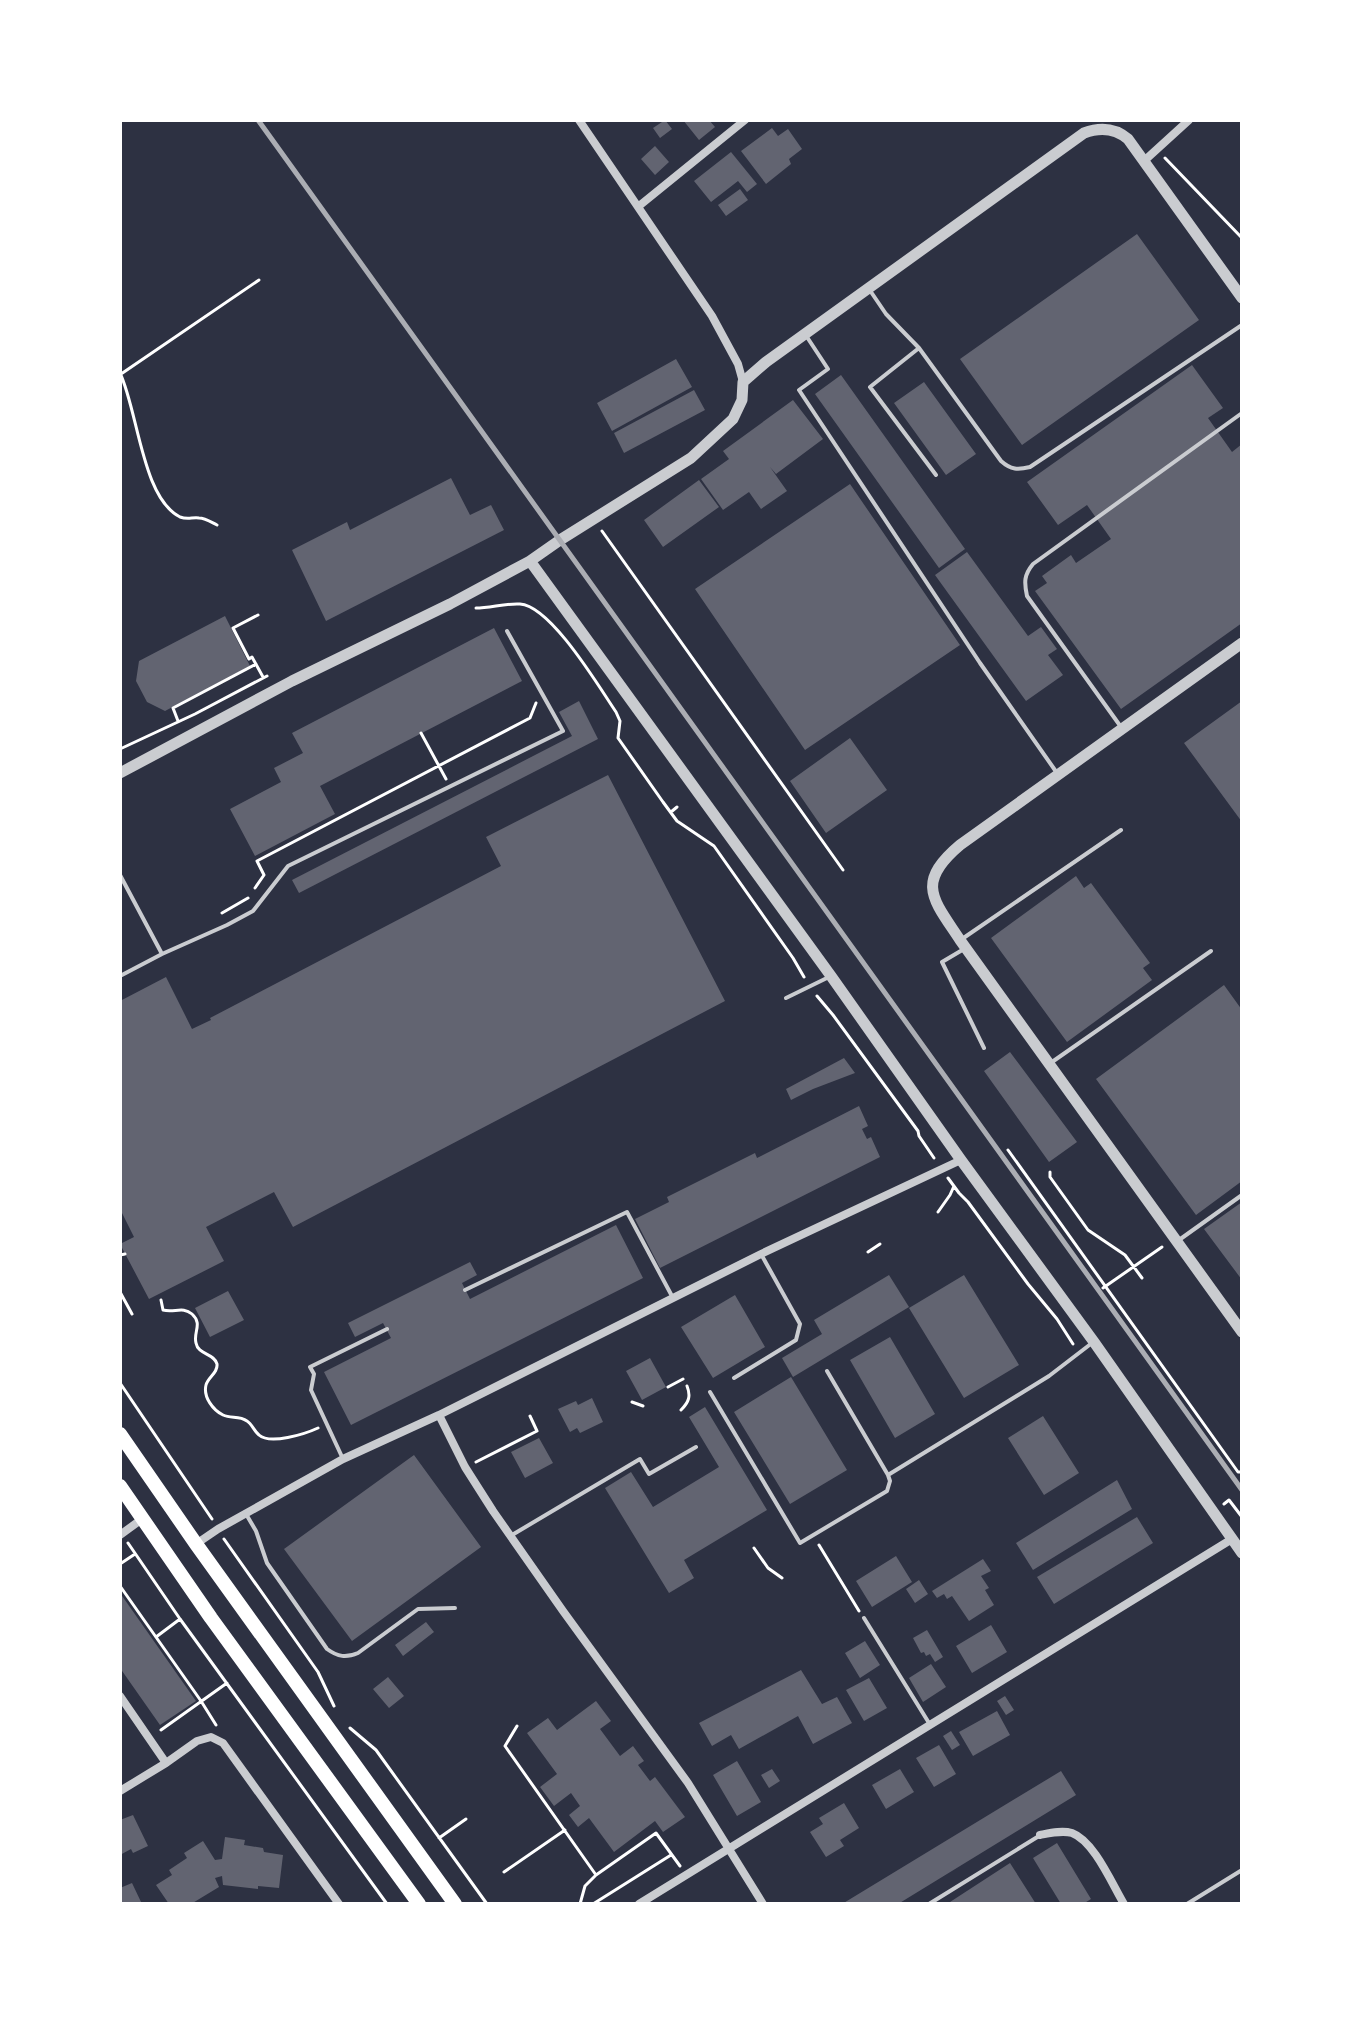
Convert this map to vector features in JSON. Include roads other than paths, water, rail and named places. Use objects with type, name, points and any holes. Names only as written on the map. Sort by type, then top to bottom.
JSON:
[{"type":"main road","points":[[120,1434],[455,1904]]},
{"type":"main road","points":[[120,1486],[211,1618],[419,1904]]},
{"type":"street","points":[[120,773],[292,681],[530,561],[691,458],[733,419],[742,400],[743,382],[738,364],[712,316],[579,120]]},
{"type":"street","points":[[639,206],[745,120]]},
{"type":"street","points":[[1144,161],[1189,120]]},
{"type":"street","points":[[743,382],[766,362],[1084,133],[1105,129],[1118,132],[1128,139],[1242,298]]},
{"type":"street","points":[[530,561],[1094,1342],[1242,1553]]},
{"type":"street","points":[[1242,643],[960,845],[942,860],[934,874],[932,889],[935,903],[963,944],[1242,1332]]},
{"type":"street","points":[[196,1544],[343,1459],[439,1415],[761,1254],[961,1160]]},
{"type":"street","points":[[439,1415],[465,1467],[510,1536],[688,1783],[763,1904]]},
{"type":"street","points":[[120,1535],[142,1519]]},
{"type":"street","points":[[639,1904],[1232,1539]]},
{"type":"street","points":[[120,1696],[166,1763]]},
{"type":"street","points":[[120,1791],[197,1741],[211,1737],[223,1743],[339,1904]]},
{"type":"street","points":[[1040,1835],[1070,1833],[1087,1842],[1124,1904]]},
{"type":"lane","points":[[868,289],[886,314],[919,348],[1001,461],[1009,468],[1020,470],[1030,467],[1242,325]]},
{"type":"lane","points":[[805,334],[828,369],[799,390],[1058,775]]},
{"type":"lane","points":[[919,348],[870,387],[936,475]]},
{"type":"lane","points":[[1123,729],[1027,596],[1024,583],[1027,572],[1033,564],[1242,413]]},
{"type":"lane","points":[[120,976],[253,911],[288,866],[563,731],[507,631]]},
{"type":"lane","points":[[984,1048],[942,962],[1121,830]]},
{"type":"lane","points":[[120,875],[162,954]]},
{"type":"lane","points":[[1050,1064],[1211,951]]},
{"type":"lane","points":[[786,998],[831,976]]},
{"type":"lane","points":[[1176,1240],[1242,1195]]},
{"type":"lane","points":[[465,1290],[627,1212],[673,1298]]},
{"type":"lane","points":[[734,1378],[796,1340],[800,1324],[761,1254]]},
{"type":"lane","points":[[343,1459],[311,1390],[314,1374],[310,1367],[387,1329]]},
{"type":"lane","points":[[888,1475],[1049,1376],[1094,1342]]},
{"type":"lane","points":[[710,1392],[800,1543],[887,1491],[890,1481],[827,1371]]},
{"type":"lane","points":[[510,1536],[640,1459],[649,1474],[696,1447]]},
{"type":"lane","points":[[246,1514],[256,1531],[267,1563],[327,1649],[335,1655],[348,1657],[358,1653],[418,1609],[455,1608]]},
{"type":"lane","points":[[864,1618],[930,1725]]},
{"type":"lane","points":[[929,1904],[1040,1835]]},
{"type":"lane","points":[[1187,1904],[1242,1870]]},
{"type":"railway","points":[[258,120],[1242,1490]]}]
